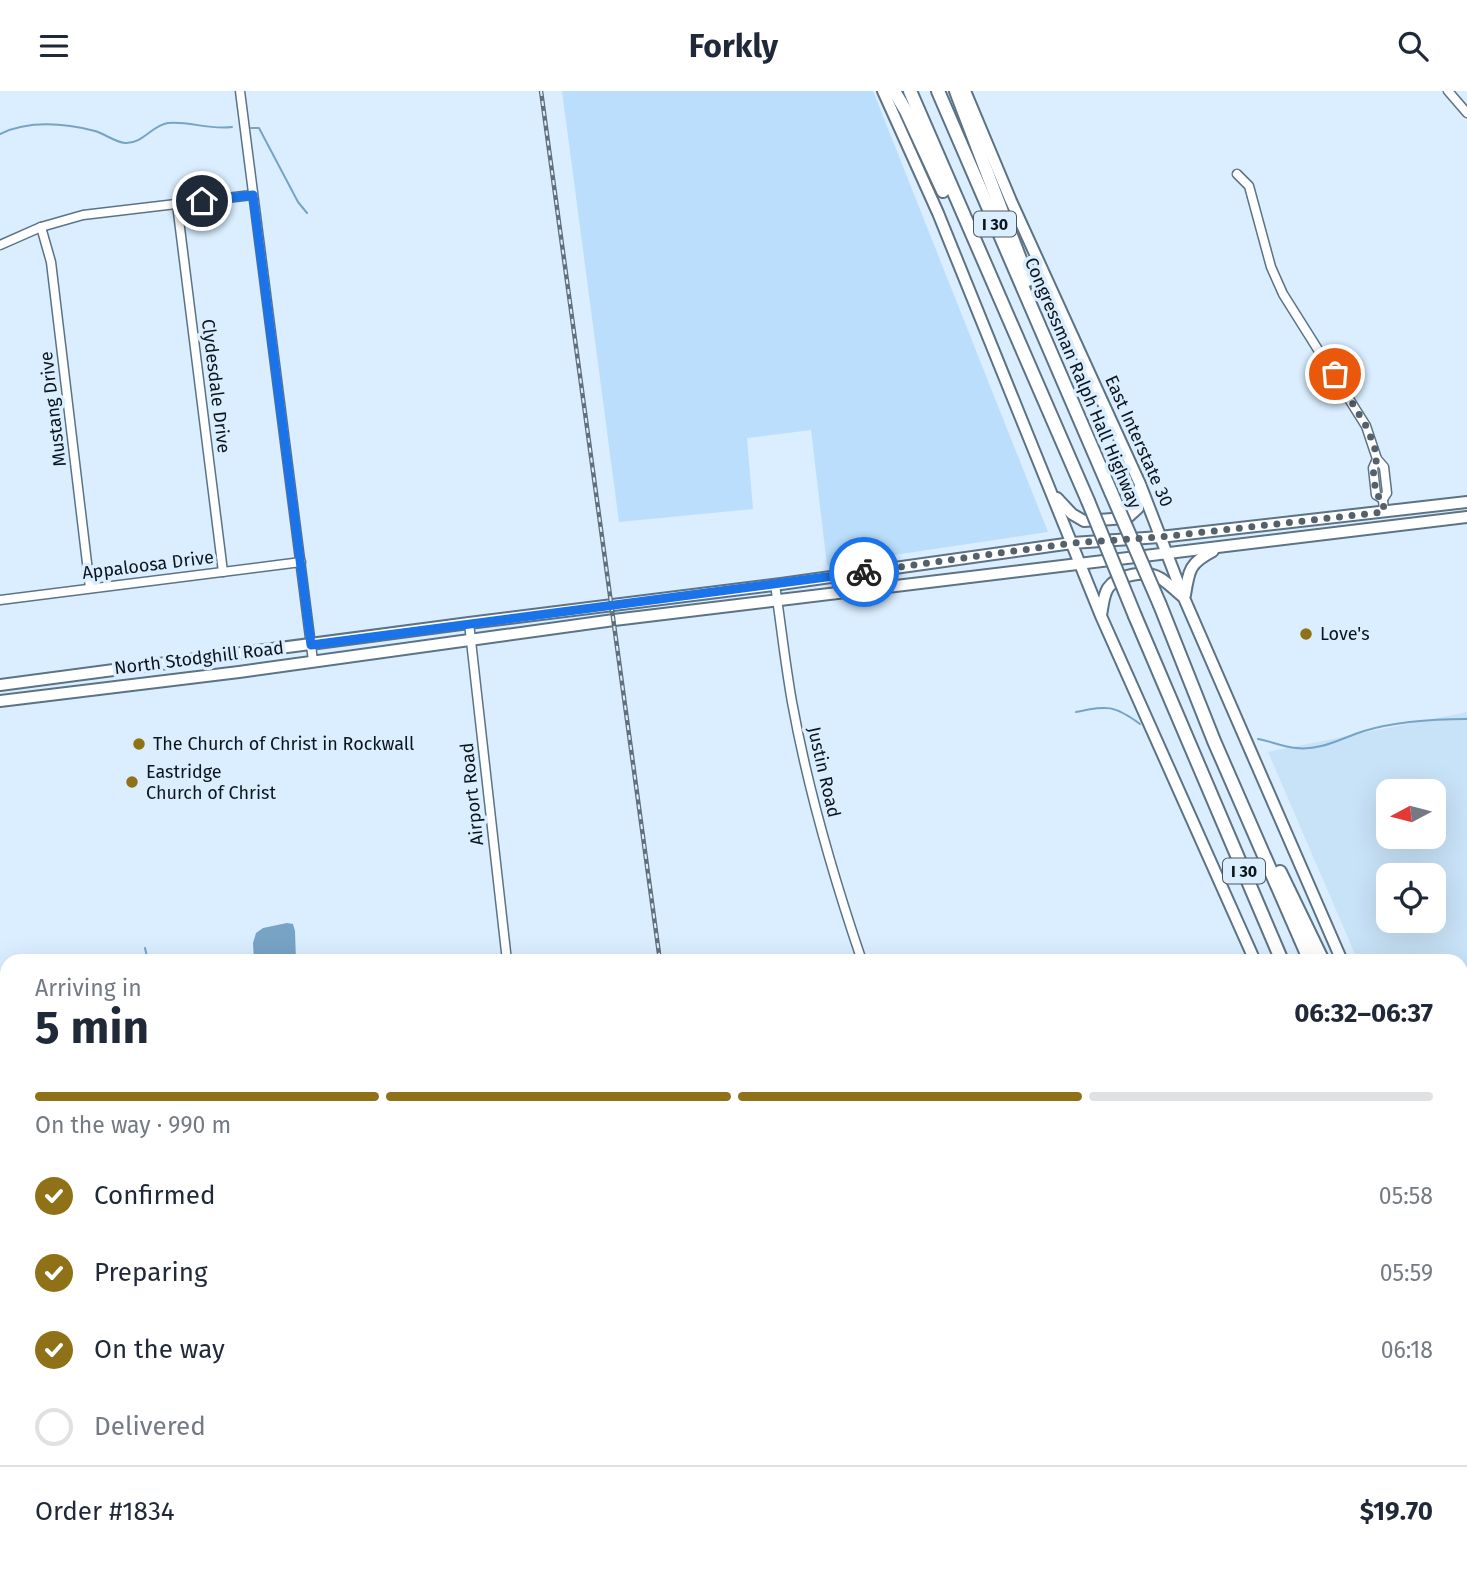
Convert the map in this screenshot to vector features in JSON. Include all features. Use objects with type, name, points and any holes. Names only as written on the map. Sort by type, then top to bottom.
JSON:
[{"type":"highway","points":[[894,91],[1002,312],[1017,333]]},
{"type":"highway","name":"I 30","points":[[910,91],[1017,333],[1279,954]]},
{"type":"highway","name":"Congressman Ralph Hall Highway","points":[[937,91],[1160,605],[1307,954]]},
{"type":"highway","points":[[956,91],[1026,274],[1053,357]]},
{"type":"highway","points":[[1205,782],[1217,822],[1270,954]]},
{"type":"highway","points":[[1246,814],[1263,839],[1319,954]]},
{"type":"main road","points":[[883,91],[938,213],[1101,616],[1252,954]]},
{"type":"main road","name":"East Interstate 30","points":[[965,91],[1011,201],[1140,484],[1184,598],[1339,954]]},
{"type":"main road","points":[[1051,491],[1077,519],[1111,520],[1127,518],[1133,514],[1138,507],[1140,484]]},
{"type":"main road","name":"North Stodghill Road","points":[[0,685],[775,585],[1072,543],[1160,537],[1467,502]]},
{"type":"main road","name":"North Stodghill Road","points":[[0,701],[777,600],[1467,517]]},
{"type":"main road","points":[[1184,598],[1188,573],[1195,561],[1221,547]]},
{"type":"main road","points":[[1101,616],[1104,595],[1109,587],[1114,582],[1134,575],[1160,578],[1184,598]]},
{"type":"street","points":[[240,91],[313,661]]},
{"type":"street","points":[[1448,91],[1467,113]]},
{"type":"street","points":[[1237,174],[1249,186],[1271,267],[1283,294],[1350,396],[1366,426],[1377,459],[1384,467],[1387,493],[1383,499],[1384,512]]},
{"type":"street","points":[[0,245],[41,227],[83,215],[253,195]]},
{"type":"street","name":"Clydesdale Drive","points":[[177,204],[223,572]]},
{"type":"street","name":"Mustang Drive","points":[[41,227],[51,262],[90,588]]},
{"type":"street","name":"Appaloosa Drive","points":[[0,600],[301,562]]},
{"type":"street","name":"Justin Road","points":[[775,585],[792,702],[804,759],[841,899],[860,954]]},
{"type":"street","name":"Airport Road","points":[[469,623],[506,954]]},
{"type":"shaded area","points":[[562,91],[873,91],[1048,532],[827,565],[811,430],[747,438],[753,509],[619,522]]},
{"type":"shaded area","points":[[1467,712],[1467,954],[1355,954],[1268,752]]},
{"type":"shaded area","points":[[293,924],[296,954],[254,954],[256,933],[263,928]]},
{"type":"waterway","points":[[0,134],[34,125],[59,125],[95,131],[118,141],[131,143],[168,123],[232,127]]},
{"type":"waterway","points":[[251,128],[259,128],[298,202],[307,213]]},
{"type":"waterway","points":[[1076,712],[1110,708],[1140,724]]},
{"type":"waterway","points":[[1258,739],[1291,747],[1314,748],[1389,725],[1467,719]]},
{"type":"waterway","points":[[145,948],[146,954]]},
{"type":"railway","points":[[541,91],[659,954]]},
{"type":"way so far","points":[[864,572],[1072,543],[1160,537],[1384,512],[1383,499],[1376,495],[1373,468],[1377,459],[1374,445],[1350,396],[1335,374]]},
{"type":"place","name":"Love's","points":[[1306,634]]},
{"type":"place","name":"The Church of Christ in Rockwall","points":[[139,744]]},
{"type":"place","name":"Eastridge Church of Christ","points":[[132,782]]},
{"type":"route","points":[[202,201],[253,195],[311,645],[864,572]]}]
